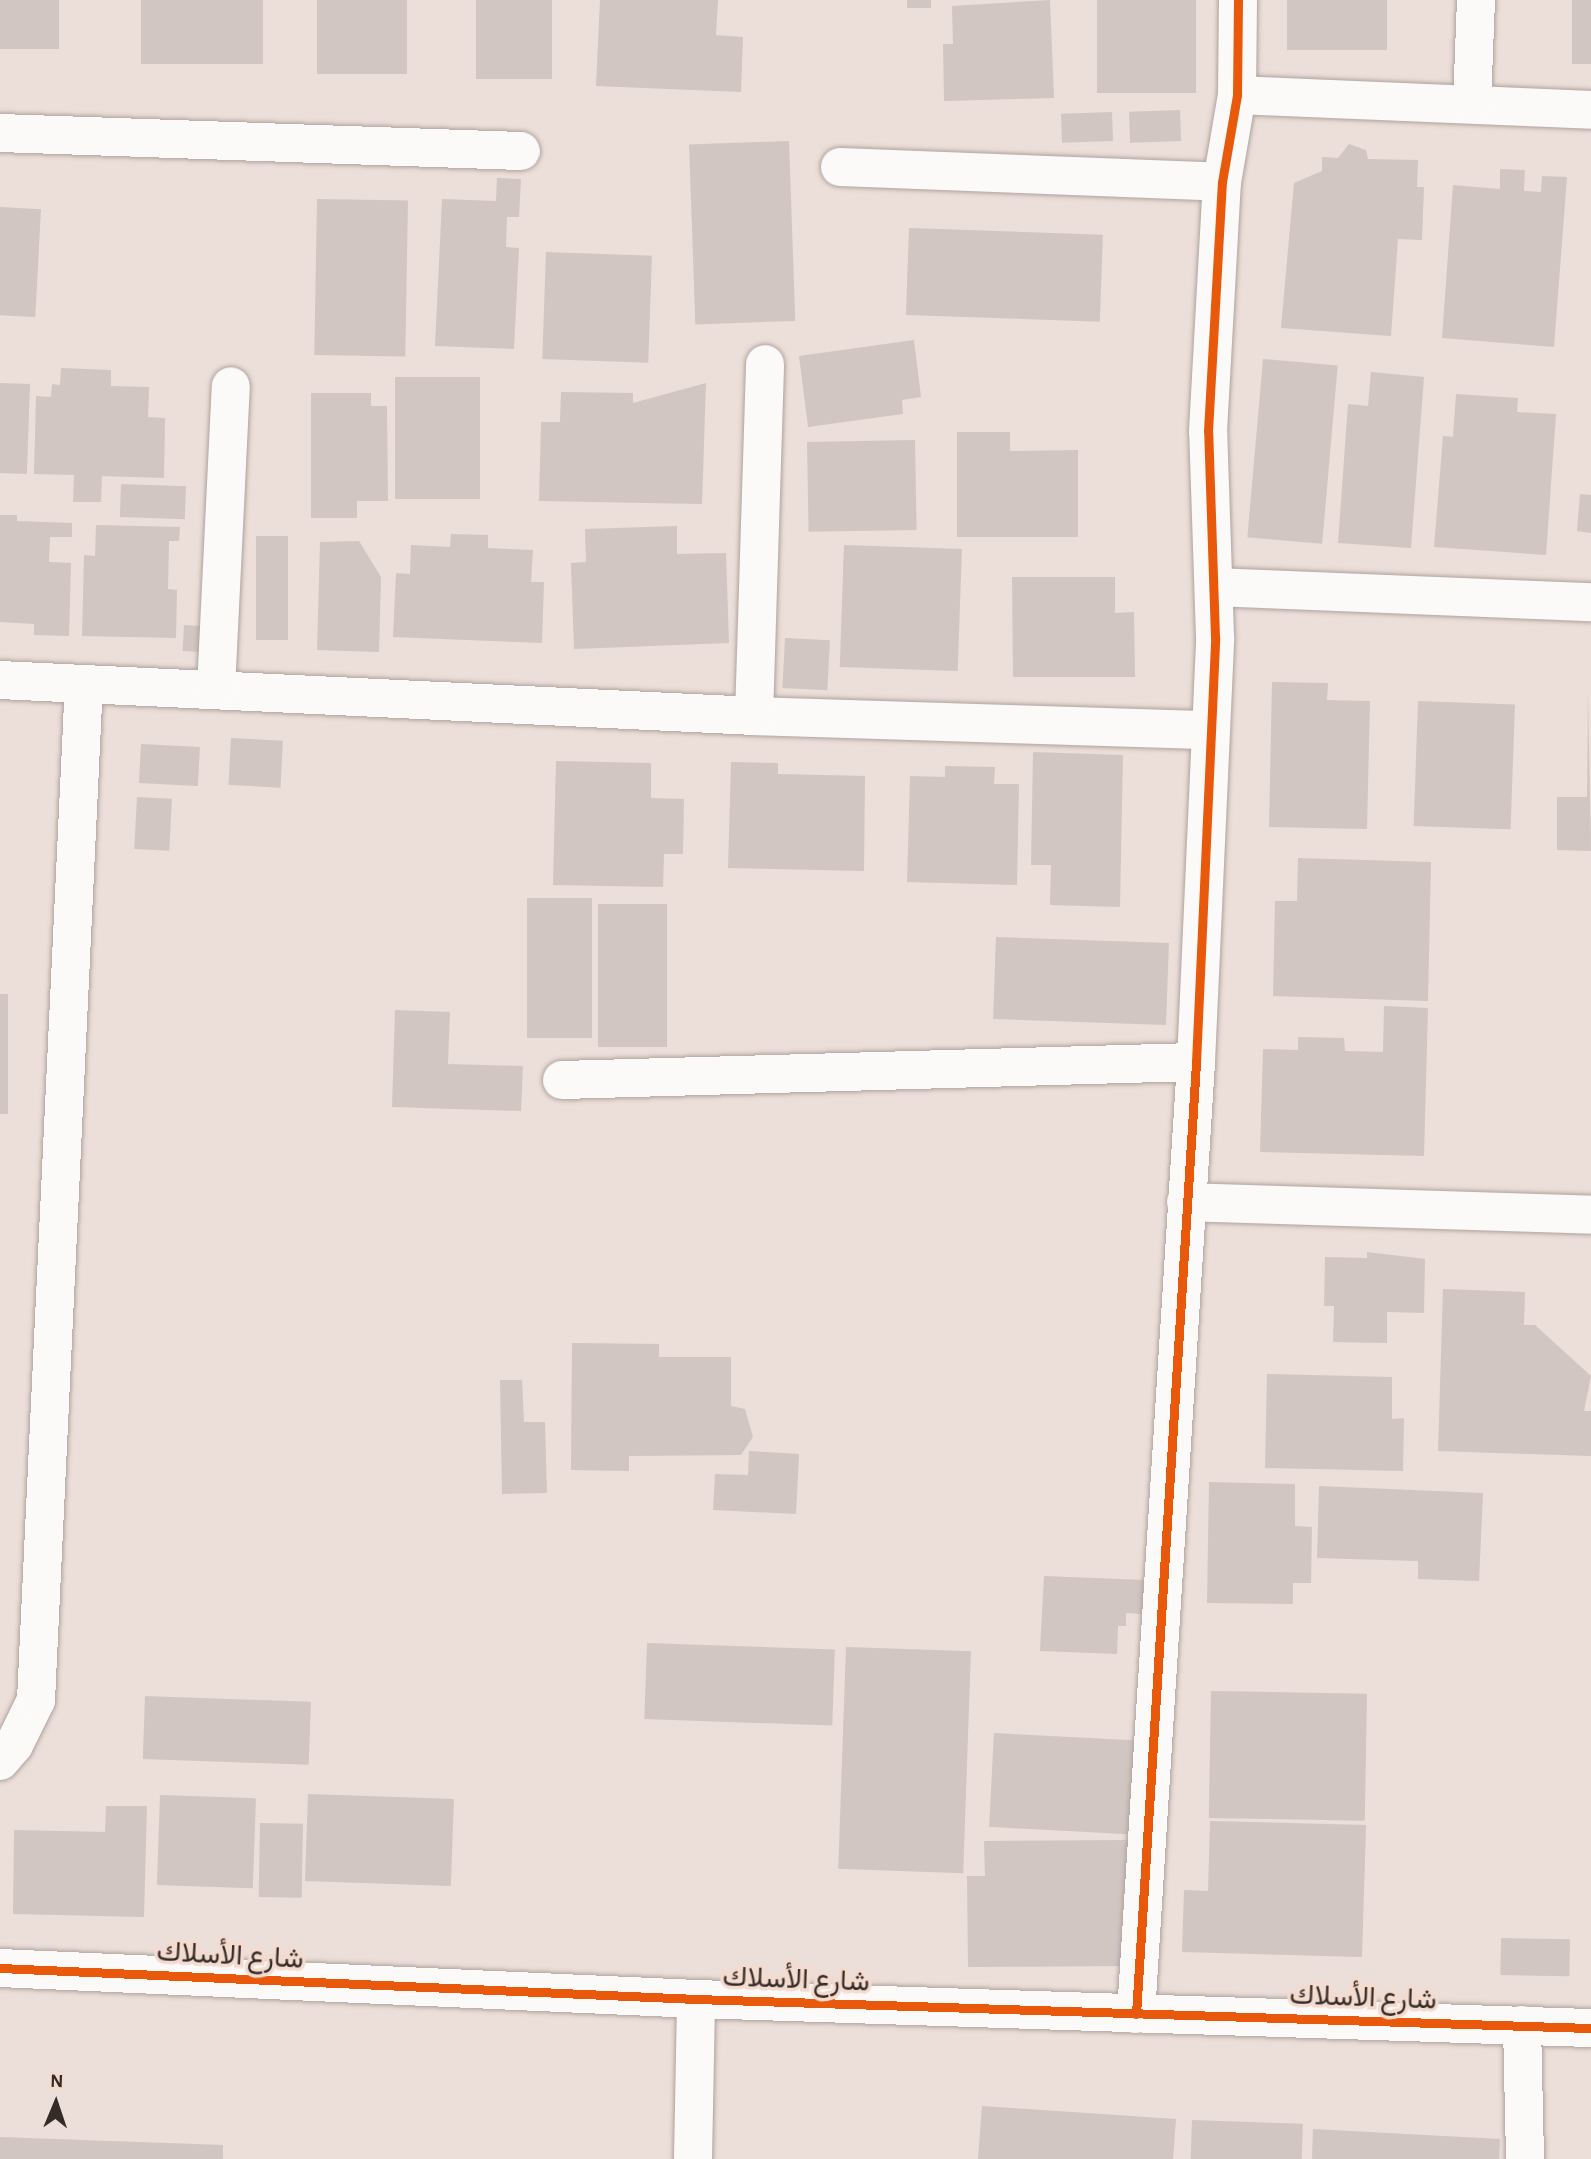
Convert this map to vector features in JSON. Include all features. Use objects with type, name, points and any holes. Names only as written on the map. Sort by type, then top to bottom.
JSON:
[{"type":"street","points":[[1136,2014],[1196,1062],[1214,587],[1208,431],[1222,182],[1237,95],[1238,0]]},
{"type":"street","points":[[1472,104],[1476,0]]},
{"type":"street","points":[[1237,95],[1591,110]]},
{"type":"street","points":[[0,133],[521,151]]},
{"type":"street","points":[[840,167],[1222,182]]},
{"type":"street","points":[[754,716],[765,364]]},
{"type":"street","points":[[216,689],[231,386]]},
{"type":"street","points":[[1214,587],[1591,602]]},
{"type":"street","points":[[0,680],[754,716],[1207,730]]},
{"type":"street","points":[[0,1761],[15,1745],[36,1700],[84,684]]},
{"type":"street","points":[[562,1080],[1196,1062]]},
{"type":"street","points":[[1186,1202],[1591,1215]]},
{"type":"street","name":"شارع الأسلاك","points":[[0,1968],[696,1999],[1591,2028]]},
{"type":"street","points":[[692,2159],[696,1999]]},
{"type":"street","points":[[1522,2025],[1525,2159]]},
{"type":"building","points":[[0,0],[59,0],[59,49],[0,49]]},
{"type":"building","points":[[141,0],[263,0],[263,64],[141,64]]},
{"type":"building","points":[[317,0],[407,0],[407,74],[317,74]]},
{"type":"building","points":[[476,0],[552,0],[552,79],[476,79]]},
{"type":"building","points":[[600,0],[718,0],[716,35],[743,37],[741,92],[596,86]]},
{"type":"building","points":[[907,0],[931,0],[931,8],[907,8]]},
{"type":"building","points":[[1050,0],[1054,98],[944,101],[943,44],[953,44],[952,6]]},
{"type":"building","points":[[1097,0],[1196,0],[1196,93],[1097,93]]},
{"type":"building","points":[[1287,0],[1387,0],[1387,50],[1287,50]]},
{"type":"building","points":[[1572,0],[1591,0],[1591,64],[1572,64]]},
{"type":"building","points":[[1180,110],[1181,141],[1130,143],[1129,112]]},
{"type":"building","points":[[1112,112],[1113,141],[1062,143],[1061,114]]},
{"type":"building","points":[[789,141],[795,321],[695,324],[689,144]]},
{"type":"building","points":[[1349,144],[1366,150],[1368,159],[1418,160],[1417,187],[1424,187],[1422,240],[1398,239],[1391,336],[1281,328],[1294,183],[1322,171],[1322,157],[1338,158]]},
{"type":"building","points":[[1500,169],[1525,170],[1524,191],[1541,192],[1542,176],[1567,177],[1554,347],[1442,338],[1453,185],[1500,189]]},
{"type":"building","points":[[497,178],[521,179],[519,217],[507,217],[506,247],[519,248],[514,349],[435,346],[442,199],[496,201]]},
{"type":"building","points":[[317,199],[408,201],[405,357],[314,355]]},
{"type":"building","points":[[0,207],[41,209],[35,317],[0,315]]},
{"type":"building","points":[[909,228],[1103,235],[1100,322],[906,315]]},
{"type":"building","points":[[546,252],[652,256],[648,363],[542,359]]},
{"type":"building","points":[[914,340],[921,397],[902,400],[903,414],[808,427],[799,356]]},
{"type":"building","points":[[1263,359],[1338,366],[1322,544],[1247,537]]},
{"type":"building","points":[[61,368],[111,370],[111,386],[149,387],[148,417],[165,418],[164,478],[102,476],[101,502],[73,502],[74,475],[34,474],[36,396],[51,397],[52,384],[60,385]]},
{"type":"building","points":[[1371,372],[1424,377],[1411,548],[1338,543],[1348,404],[1368,406]]},
{"type":"building","points":[[395,377],[480,377],[480,499],[395,499]]},
{"type":"building","points":[[0,383],[30,384],[27,474],[0,473]]},
{"type":"building","points":[[706,383],[702,504],[539,501],[541,422],[560,422],[561,392],[633,393],[633,403]]},
{"type":"building","points":[[311,393],[371,393],[371,406],[387,406],[388,501],[357,501],[357,518],[311,518]]},
{"type":"building","points":[[1456,394],[1518,398],[1517,412],[1556,414],[1546,555],[1434,547],[1443,436],[1453,437]]},
{"type":"building","points":[[957,432],[1010,432],[1010,451],[1078,450],[1078,537],[957,537]]},
{"type":"building","points":[[915,440],[917,530],[809,532],[807,442]]},
{"type":"building","points":[[121,484],[186,486],[185,519],[120,517]]},
{"type":"building","points":[[1580,494],[1591,495],[1591,533],[1577,531]]},
{"type":"building","points":[[0,515],[17,515],[17,521],[72,523],[72,537],[50,537],[49,562],[71,563],[69,636],[34,635],[34,624],[0,622]]},
{"type":"building","points":[[96,525],[180,527],[179,541],[169,541],[168,589],[177,590],[176,638],[82,636],[84,555],[95,556]]},
{"type":"building","points":[[677,526],[677,554],[726,553],[729,643],[574,649],[571,563],[586,562],[585,529]]},
{"type":"building","points":[[451,534],[488,535],[488,548],[533,550],[531,582],[544,582],[542,643],[393,637],[396,573],[410,574],[411,545],[450,547]]},
{"type":"building","points":[[256,536],[288,536],[288,640],[256,640]]},
{"type":"building","points":[[359,541],[381,577],[379,652],[317,650],[320,542]]},
{"type":"building","points":[[844,545],[962,549],[958,671],[840,667]]},
{"type":"building","points":[[1012,577],[1115,577],[1115,613],[1134,612],[1135,677],[1013,677]]},
{"type":"building","points":[[184,625],[202,626],[201,652],[183,651]]},
{"type":"building","points":[[785,638],[830,640],[827,690],[782,688]]},
{"type":"building","points":[[1272,682],[1328,683],[1327,700],[1370,701],[1367,829],[1269,827]]},
{"type":"building","points":[[1588,693],[1591,851],[1557,850],[1557,797],[1587,797]]},
{"type":"building","points":[[1418,701],[1515,704],[1511,829],[1414,826]]},
{"type":"building","points":[[231,738],[283,741],[280,788],[229,785]]},
{"type":"building","points":[[141,744],[200,747],[198,786],[139,783]]},
{"type":"building","points":[[1033,752],[1123,755],[1120,907],[1050,905],[1051,865],[1031,865]]},
{"type":"building","points":[[556,761],[651,763],[651,798],[684,799],[683,854],[664,854],[663,887],[553,885]]},
{"type":"building","points":[[731,762],[778,763],[778,774],[865,776],[864,871],[728,868]]},
{"type":"building","points":[[945,766],[995,767],[994,784],[1019,784],[1017,885],[907,882],[910,776],[945,777]]},
{"type":"building","points":[[137,797],[172,799],[169,851],[134,849]]},
{"type":"building","points":[[1298,858],[1431,862],[1428,1001],[1273,996],[1275,901],[1297,901]]},
{"type":"building","points":[[527,898],[592,898],[592,1038],[527,1038]]},
{"type":"building","points":[[598,904],[667,904],[667,1047],[598,1047]]},
{"type":"building","points":[[996,937],[1169,943],[1166,1025],[993,1019]]},
{"type":"building","points":[[0,994],[8,994],[8,1114],[0,1114]]},
{"type":"building","points":[[1384,1006],[1428,1008],[1424,1156],[1260,1152],[1263,1049],[1298,1050],[1298,1037],[1344,1038],[1345,1051],[1383,1052]]},
{"type":"building","points":[[395,1010],[450,1012],[448,1064],[523,1066],[521,1111],[392,1107]]},
{"type":"building","points":[[1367,1252],[1425,1259],[1424,1313],[1387,1312],[1387,1343],[1333,1342],[1334,1306],[1324,1306],[1325,1257],[1367,1258]]},
{"type":"building","points":[[1443,1289],[1525,1292],[1524,1325],[1535,1325],[1591,1376],[1584,1411],[1591,1411],[1591,1456],[1438,1451]]},
{"type":"building","points":[[572,1343],[659,1344],[659,1357],[731,1357],[731,1406],[745,1409],[753,1437],[741,1455],[629,1456],[629,1471],[571,1470]]},
{"type":"building","points":[[1267,1374],[1392,1377],[1392,1419],[1404,1418],[1403,1471],[1265,1468]]},
{"type":"building","points":[[500,1380],[522,1380],[524,1422],[545,1422],[547,1493],[502,1494]]},
{"type":"building","points":[[749,1451],[799,1454],[796,1514],[713,1510],[715,1474],[748,1475]]},
{"type":"building","points":[[1209,1482],[1295,1484],[1295,1526],[1312,1527],[1311,1583],[1293,1583],[1293,1604],[1207,1603]]},
{"type":"building","points":[[1319,1486],[1483,1493],[1479,1581],[1418,1579],[1418,1561],[1317,1558]]},
{"type":"building","points":[[1044,1576],[1144,1580],[1142,1614],[1126,1613],[1126,1626],[1118,1626],[1117,1654],[1040,1651]]},
{"type":"building","points":[[647,1643],[835,1650],[832,1726],[644,1719]]},
{"type":"building","points":[[846,1647],[971,1651],[963,1873],[838,1869]]},
{"type":"building","points":[[1211,1691],[1367,1694],[1365,1821],[1209,1818]]},
{"type":"building","points":[[145,1696],[311,1702],[309,1765],[143,1759]]},
{"type":"building","points":[[994,1733],[1138,1741],[1133,1834],[989,1827]]},
{"type":"building","points":[[308,1794],[454,1799],[451,1886],[305,1881]]},
{"type":"building","points":[[160,1795],[256,1798],[253,1888],[157,1885]]},
{"type":"building","points":[[106,1806],[147,1806],[144,1917],[13,1914],[14,1830],[105,1832]]},
{"type":"building","points":[[1210,1821],[1366,1825],[1362,1957],[1182,1952],[1184,1890],[1208,1891]]},
{"type":"building","points":[[260,1823],[303,1824],[302,1898],[259,1897]]},
{"type":"building","points":[[1128,1840],[1129,1966],[968,1967],[967,1876],[985,1876],[984,1841]]},
{"type":"building","points":[[1501,1938],[1570,1939],[1569,1976],[1500,1975]]},
{"type":"building","points":[[982,2106],[1176,2119],[1173,2159],[978,2159]]},
{"type":"building","points":[[1192,2120],[1303,2124],[1302,2159],[1191,2159]]},
{"type":"building","points":[[1313,2129],[1500,2139],[1499,2159],[1312,2159]]},
{"type":"building","points":[[0,2137],[223,2145],[223,2159],[0,2159]]},
{"type":"cycle path","points":[[1136,2014],[1196,1062],[1215,637],[1208,431],[1222,182],[1237,95],[1238,0]]},
{"type":"cycle path","points":[[0,1968],[696,1999],[1591,2028]]}]
